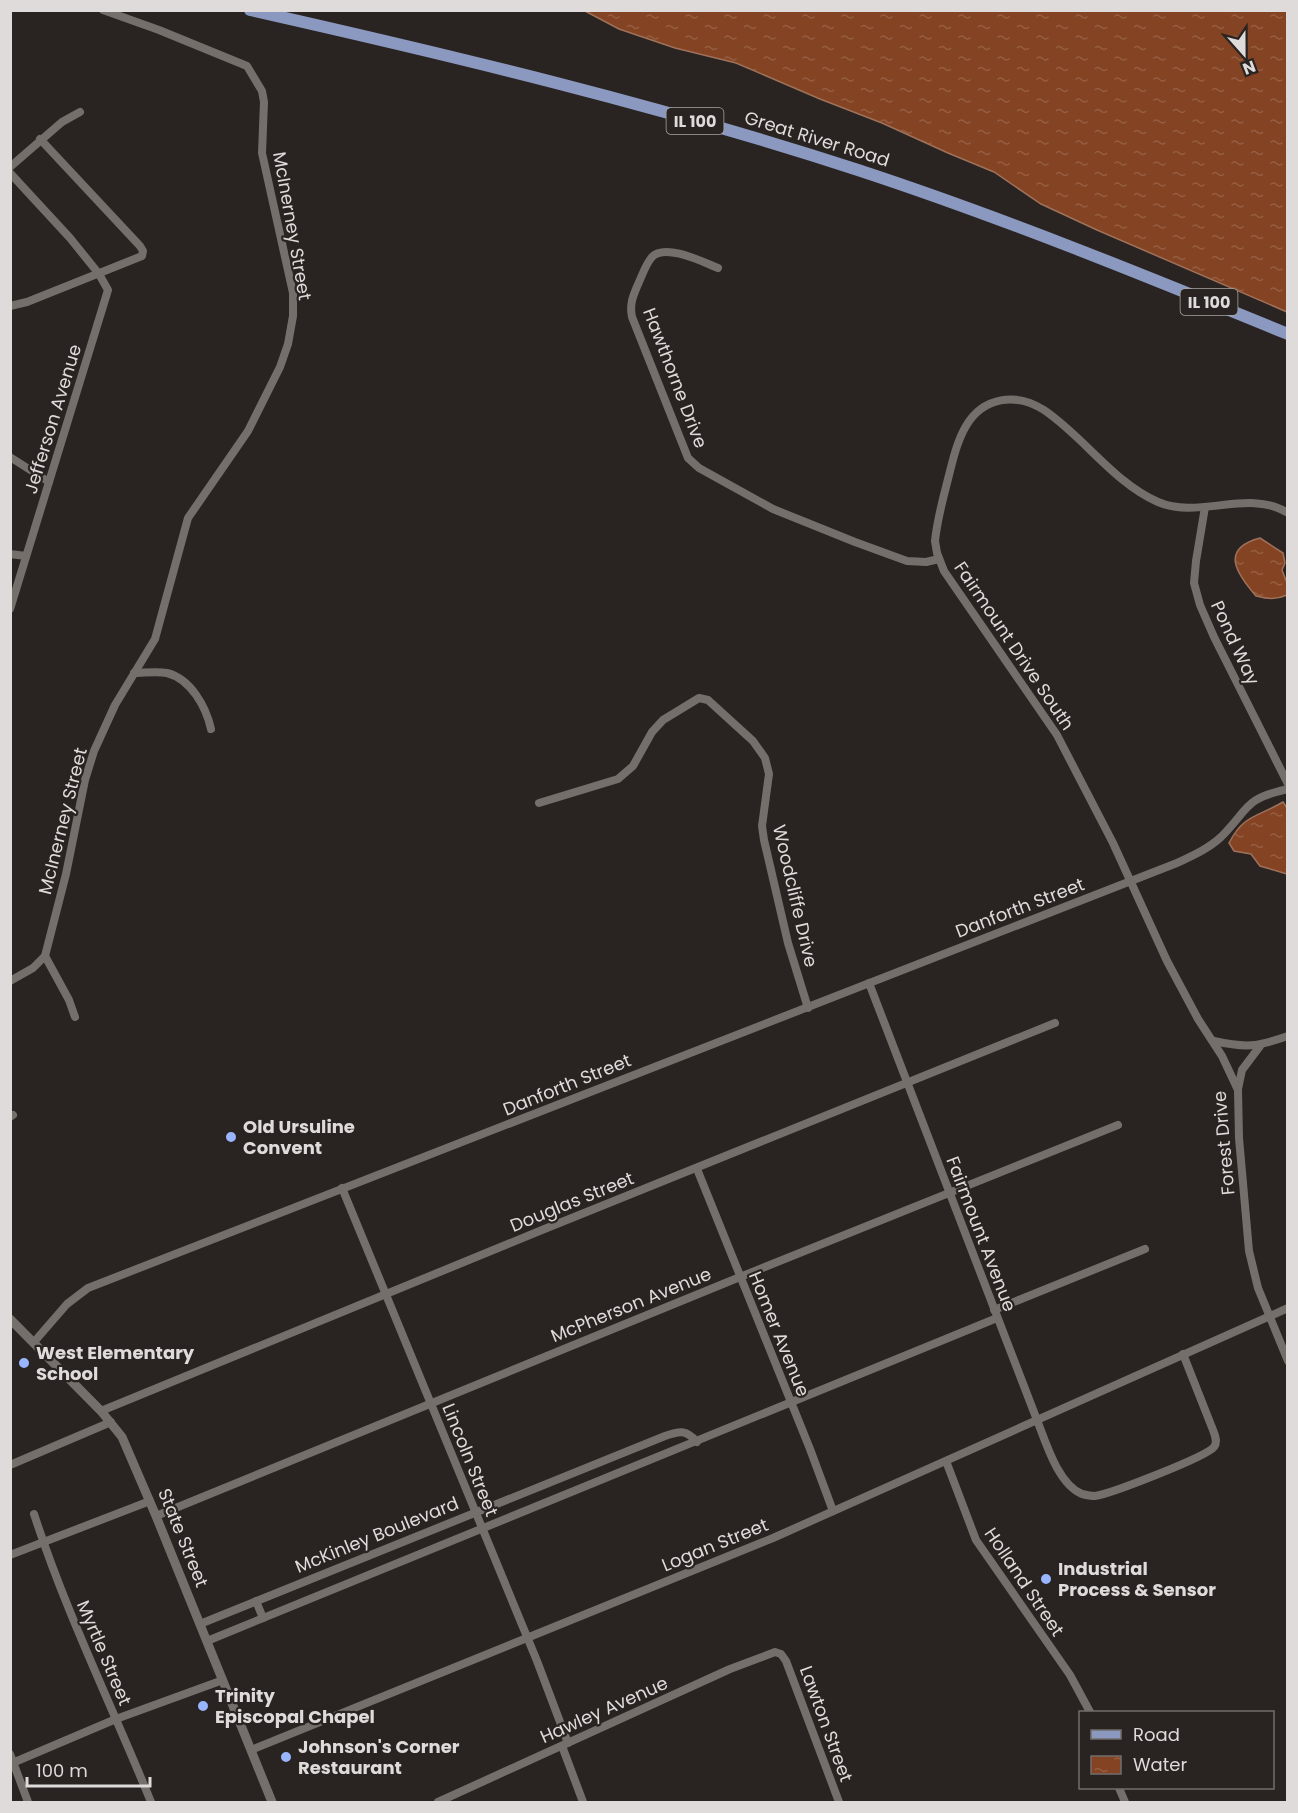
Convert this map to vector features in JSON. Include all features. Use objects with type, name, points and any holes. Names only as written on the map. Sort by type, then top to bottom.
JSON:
[{"type":"main road","name":"Great River Road","points":[[250,10],[588,91],[702,122],[857,170],[994,217],[1130,269],[1287,334]]},
{"type":"street","name":"McInerney Street","points":[[45,956],[66,874],[87,770],[104,729],[155,639],[188,518],[233,456],[248,431],[280,367],[288,344],[293,316],[293,293],[262,153],[264,102],[256,79],[247,66],[103,10]]},
{"type":"street","points":[[10,167],[51,131],[80,112]]},
{"type":"street","points":[[10,306],[27,302],[99,274],[142,256],[143,251],[40,140]]},
{"type":"street","points":[[10,173],[55,220],[99,274]]},
{"type":"street","name":"Hawthorne Drive","points":[[718,268],[667,251],[657,254],[645,269],[630,305],[632,317],[688,458],[699,468],[766,505],[834,533],[908,561],[926,562],[939,559]]},
{"type":"street","name":"Jefferson Avenue","points":[[10,609],[108,292],[99,274]]},
{"type":"street","name":"Fairmount Drive South","points":[[1130,882],[1113,843],[1057,735],[954,586],[939,559],[935,541],[936,530],[961,437],[972,417],[988,404],[998,400],[1020,400],[1043,409],[1104,463],[1149,497],[1170,506],[1182,508],[1252,504],[1277,507],[1287,513]]},
{"type":"street","points":[[10,457],[49,482]]},
{"type":"street","name":"Pond Way","points":[[1205,507],[1194,583],[1200,604],[1287,784]]},
{"type":"street","points":[[10,554],[26,556]]},
{"type":"street","points":[[134,673],[165,673],[179,677],[200,702],[211,729]]},
{"type":"street","name":"Woodcliffe Drive","points":[[539,803],[618,779],[633,766],[652,732],[663,720],[699,698],[708,699],[753,741],[765,758],[768,774],[762,826],[764,840],[788,943],[808,1008]]},
{"type":"street","name":"Danforth Street","points":[[34,1342],[67,1304],[88,1288],[1130,882],[1197,854],[1220,838],[1250,803],[1263,795],[1287,789]]},
{"type":"street","name":"Forest Drive","points":[[1130,882],[1175,977],[1214,1041],[1238,1090],[1239,1138],[1249,1251],[1258,1288],[1287,1361]]},
{"type":"street","points":[[10,981],[33,968],[45,956],[69,1000],[75,1017]]},
{"type":"street","name":"Fairmount Avenue","points":[[868,983],[1037,1420],[1061,1474],[1075,1490],[1088,1496],[1103,1494],[1188,1461],[1214,1448],[1216,1442],[1213,1430],[1184,1354]]},
{"type":"street","name":"Douglas Street","points":[[101,1411],[1055,1023]]},
{"type":"street","points":[[1214,1041],[1248,1047],[1260,1046],[1287,1036]]},
{"type":"street","points":[[1238,1090],[1242,1070],[1260,1046]]},
{"type":"street","name":"McPherson Avenue","points":[[156,1515],[1118,1125]]},
{"type":"street","name":"Homer Avenue","points":[[697,1168],[833,1511]]},
{"type":"street","name":"Lincoln Street","points":[[342,1188],[527,1638],[565,1744],[583,1803]]},
{"type":"street","name":"McKinley Boulevard","points":[[207,1641],[791,1403],[1145,1249]]},
{"type":"street","name":"Logan Street","points":[[251,1750],[833,1511],[1287,1308]]},
{"type":"street","name":"State Street","points":[[10,1319],[101,1411],[126,1446],[272,1803]]},
{"type":"street","points":[[10,1465],[111,1422]]},
{"type":"street","name":"McKinley Boulevard","points":[[200,1624],[665,1436],[683,1431],[688,1432],[697,1442]]},
{"type":"street","name":"Holland Street","points":[[946,1461],[976,1540],[1070,1675],[1089,1711]]},
{"type":"street","points":[[10,1555],[150,1501]]},
{"type":"street","name":"Myrtle Street","points":[[34,1514],[80,1640],[116,1719],[150,1803]]},
{"type":"street","points":[[256,1601],[263,1618]]},
{"type":"street","name":"Hawley Avenue","points":[[438,1803],[769,1653],[777,1652],[784,1656]]},
{"type":"street","name":"Lawton Street","points":[[784,1656],[839,1803]]},
{"type":"street","points":[[28,1803],[12,1760],[223,1680]]},
{"type":"street","points":[[1119,1789],[1125,1803]]},
{"type":"water","points":[[585,11],[1287,11],[1287,312],[1041,204],[994,172],[882,123],[736,63],[675,48],[619,29]]},
{"type":"water","points":[[1260,538],[1283,553],[1285,563],[1282,570],[1287,583],[1287,595],[1272,599],[1256,596],[1238,571],[1236,555],[1239,549]]},
{"type":"water","points":[[1283,802],[1287,808],[1287,874],[1260,866],[1251,854],[1234,851],[1229,843],[1246,821]]},
{"type":"place","name":"Old Ursuline Convent","points":[[231,1137]]},
{"type":"place","name":"West Elementary School","points":[[24,1363]]},
{"type":"place","name":"Industrial Process & Sensor","points":[[1046,1579]]},
{"type":"place","name":"Trinity Episcopal Chapel","points":[[203,1706]]},
{"type":"place","name":"Johnson's Corner Restaurant","points":[[286,1757]]}]
